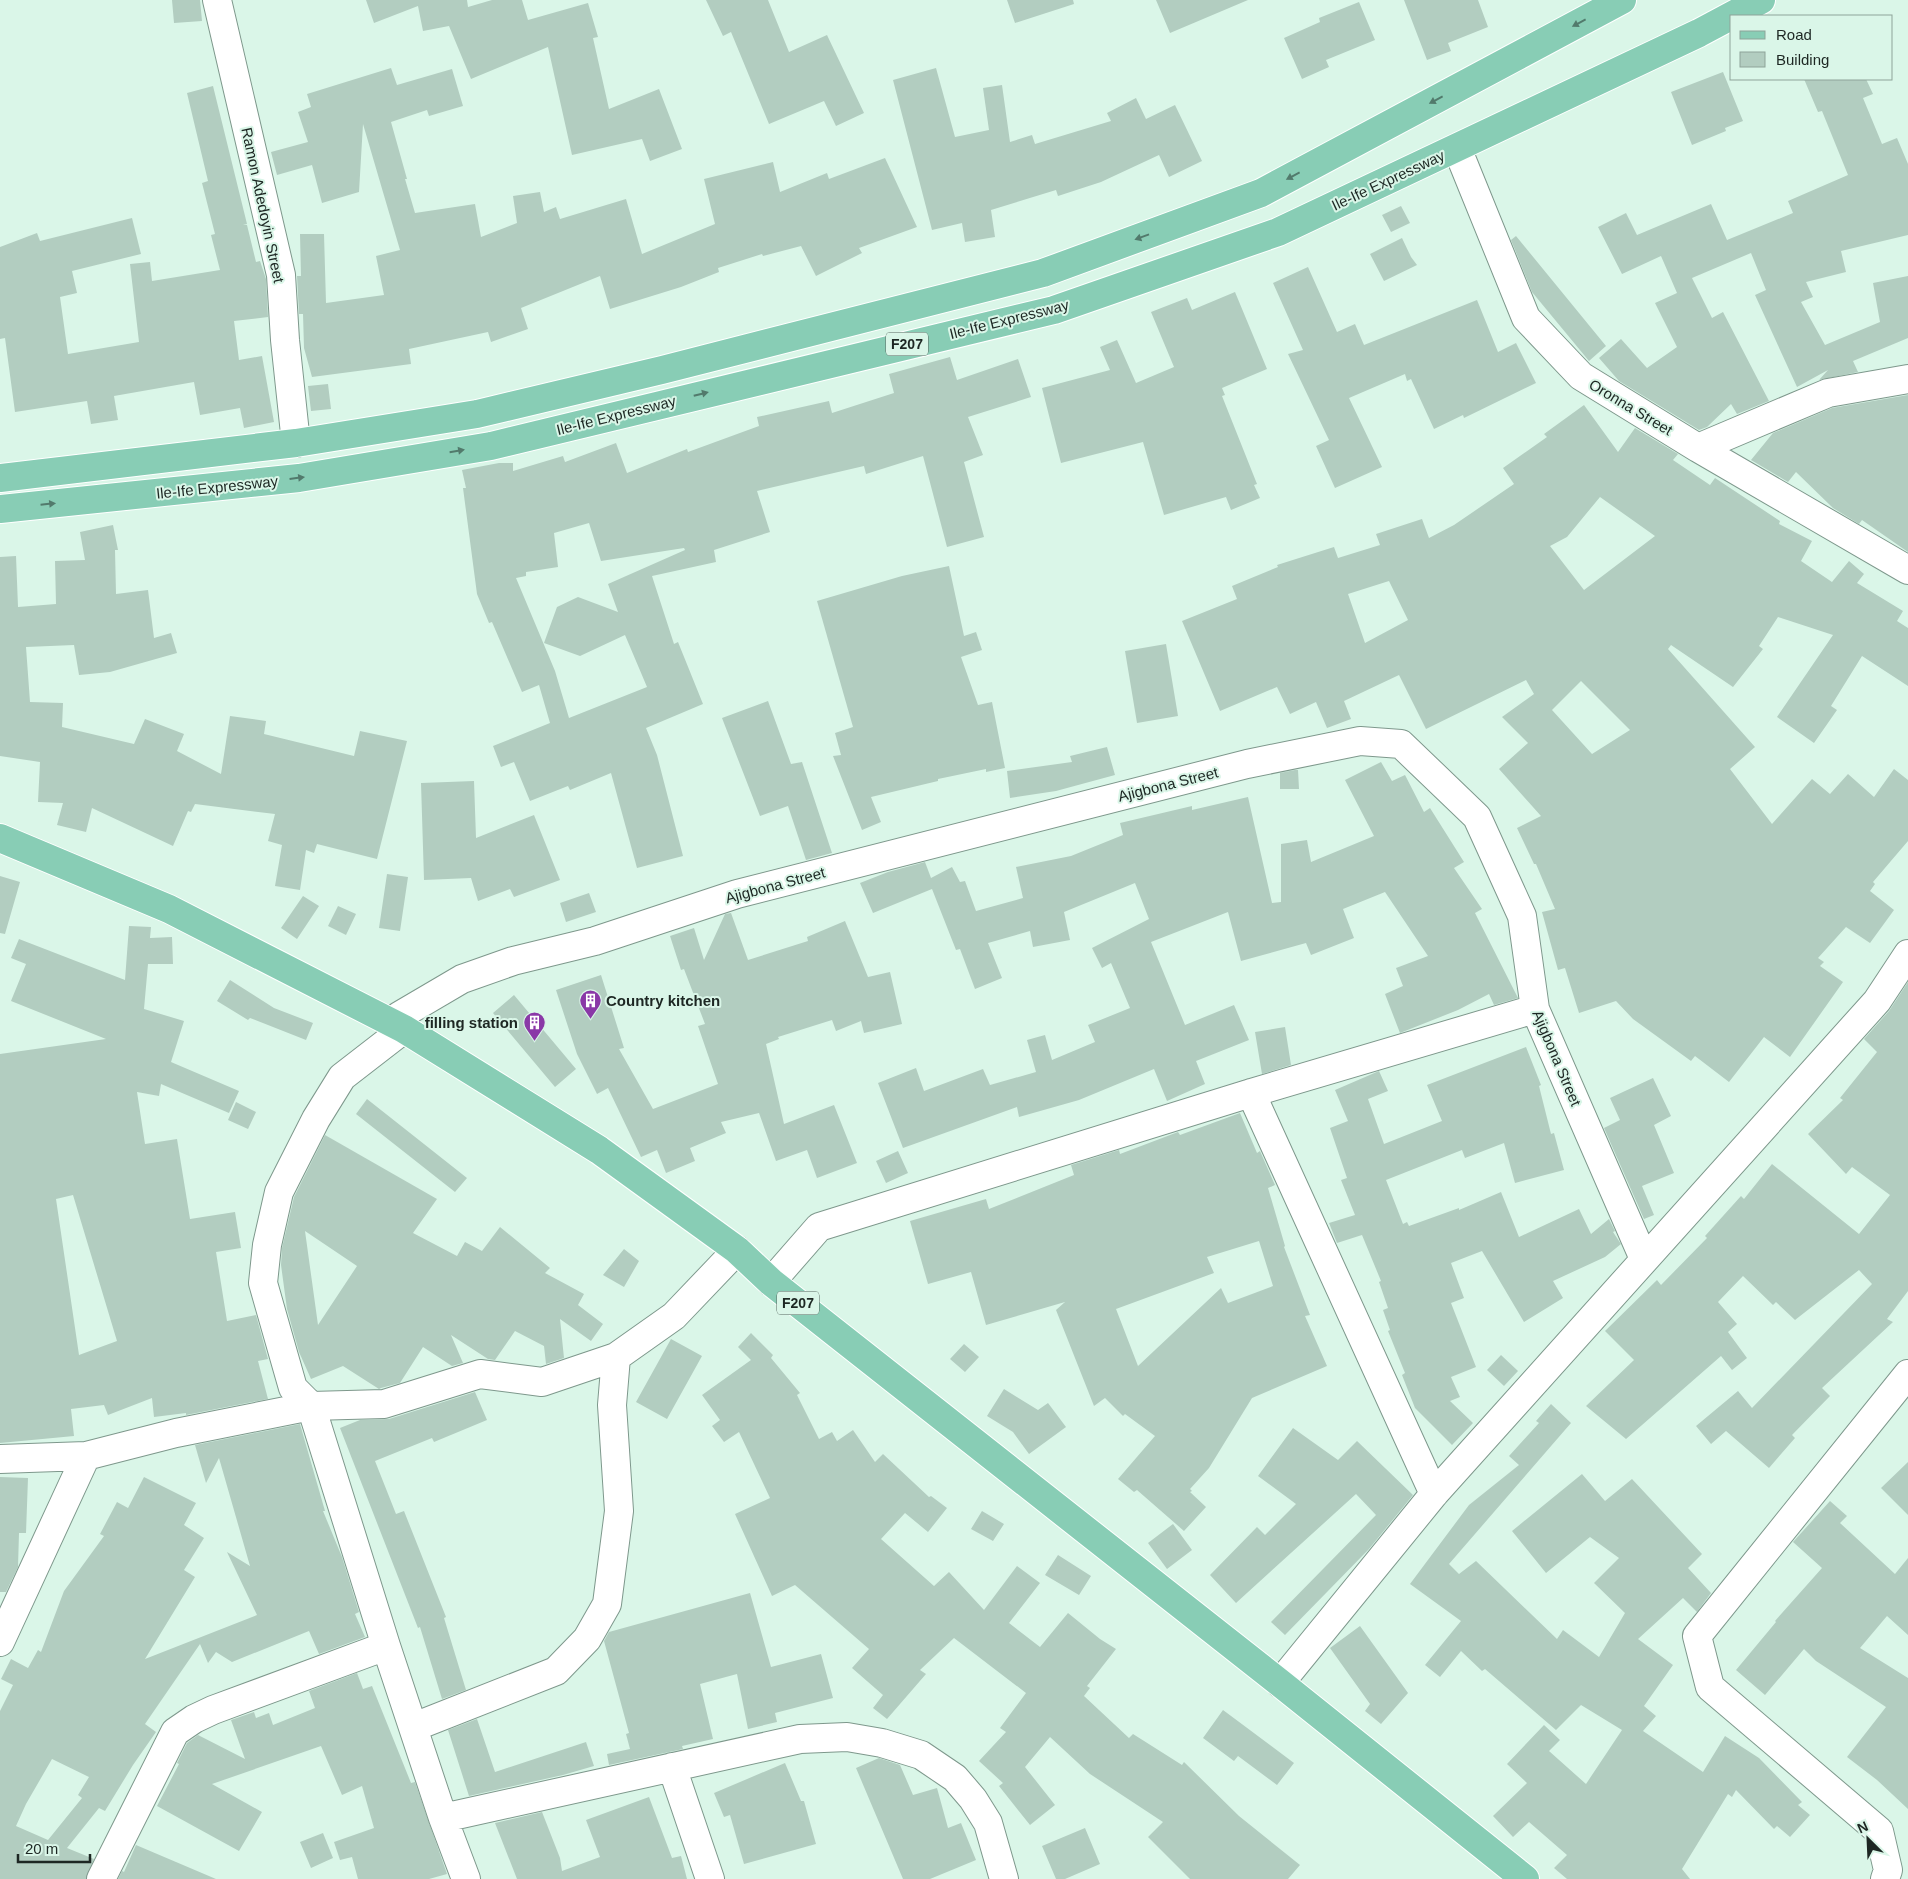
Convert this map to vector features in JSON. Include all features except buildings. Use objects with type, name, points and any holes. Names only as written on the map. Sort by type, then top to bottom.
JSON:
[{"type":"main road","name":"F207","points":[[0,478],[296,443],[477,414],[662,370],[1043,273],[1262,193],[1622,0]]},
{"type":"main road","name":"Ile-Ife Expressway","points":[[1733,15],[1761,0]]},
{"type":"main road","name":"Ile-Ife Expressway","points":[[0,509],[299,478],[491,446],[1054,310],[1278,232],[1699,33],[1730,16]]},
{"type":"main road","name":"F207","points":[[0,838],[169,909],[404,1029],[599,1150],[737,1250],[771,1282],[1280,1683],[1525,1879]]},
{"type":"street","name":"Ramon Adedoyin Street","points":[[217,0],[281,274],[285,340],[296,443]]},
{"type":"street","name":"Oronna Street","points":[[1456,148],[1526,318],[1581,376],[1698,448],[1908,570]]},
{"type":"street","points":[[1698,448],[1828,393],[1908,379]]},
{"type":"street","name":"Ajigbona Street","points":[[404,1029],[400,1016],[462,979],[513,961],[595,941],[757,889],[1247,764],[1360,741],[1401,744],[1477,817],[1522,916],[1535,1009],[1644,1259]]},
{"type":"street","points":[[1280,1683],[1434,1494],[1876,1001],[1908,954]]},
{"type":"street","points":[[771,1282],[819,1227],[1251,1093],[1535,1009]]},
{"type":"street","points":[[404,1029],[342,1077],[316,1119],[278,1192],[267,1245],[263,1283],[292,1388],[311,1406],[386,1646],[443,1818],[466,1879]]},
{"type":"street","points":[[1251,1093],[1434,1494]]},
{"type":"street","points":[[0,1459],[86,1456],[176,1433],[311,1406],[384,1404],[480,1374],[542,1382],[616,1357],[674,1316],[737,1250]]},
{"type":"street","points":[[414,1727],[556,1671],[587,1640],[607,1604],[619,1511],[612,1405],[616,1357]]},
{"type":"street","points":[[1885,1879],[1888,1870],[1879,1832],[1710,1687],[1697,1636],[1907,1376]]},
{"type":"street","points":[[0,1642],[86,1456]]},
{"type":"street","points":[[102,1879],[175,1732],[194,1719],[213,1710],[386,1646]]},
{"type":"street","points":[[443,1818],[800,1739],[846,1737],[882,1744],[921,1755],[955,1778],[973,1799],[988,1822],[1004,1879]]},
{"type":"street","points":[[672,1767],[710,1879]]},
{"type":"place","name":"Country kitchen","points":[[590,1019]]},
{"type":"place","name":"filling station","points":[[534,1041]]}]
